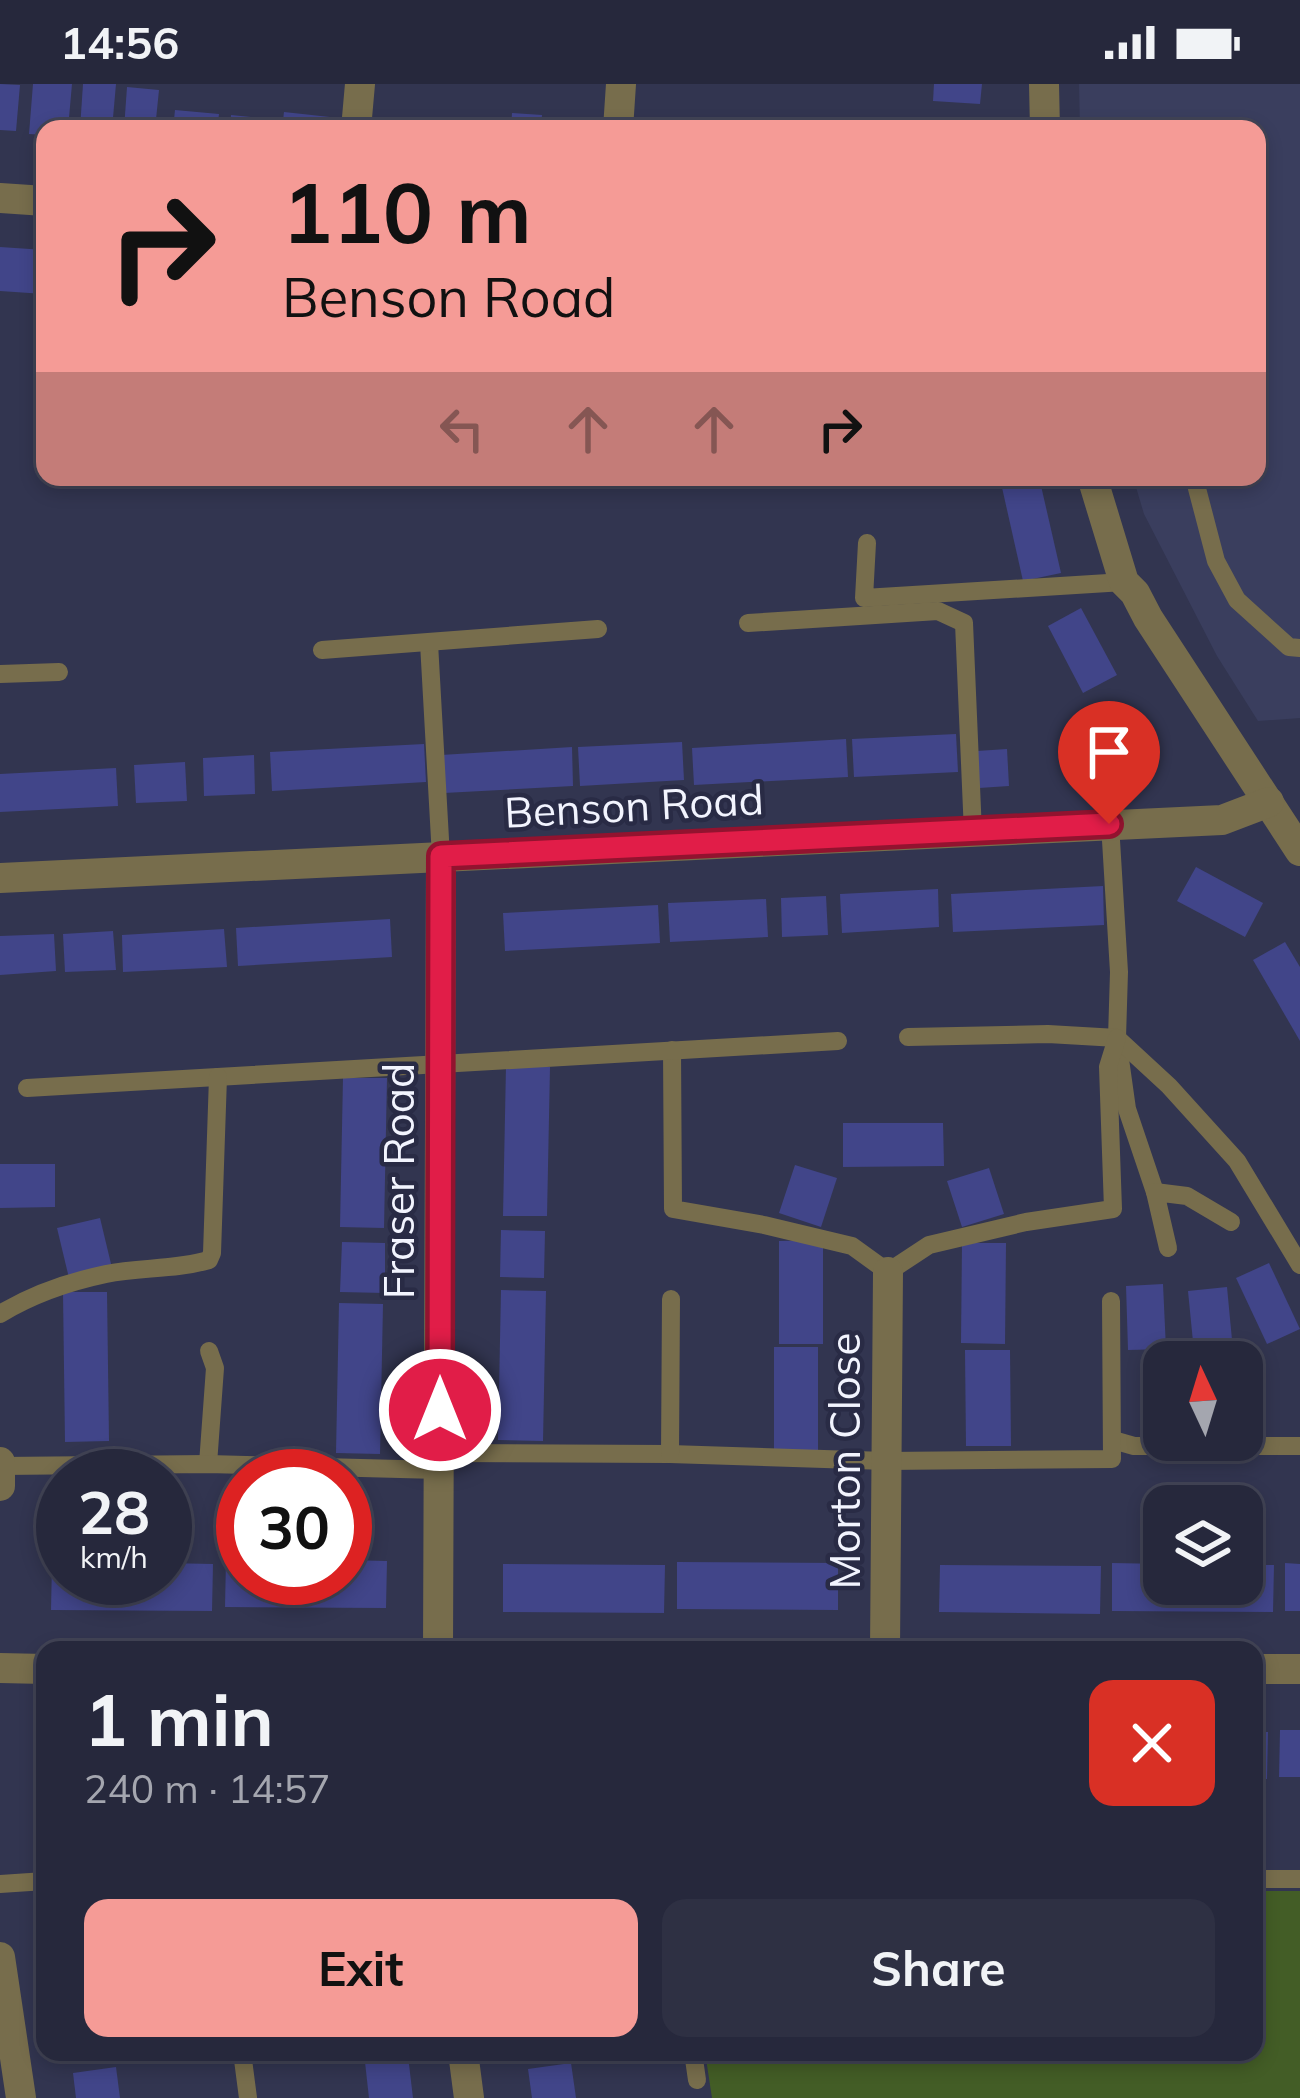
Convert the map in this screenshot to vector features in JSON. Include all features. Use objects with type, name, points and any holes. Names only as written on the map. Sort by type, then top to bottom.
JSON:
[{"type":"street","points":[[357,120],[360,84]]},
{"type":"street","points":[[619,120],[621,84]]},
{"type":"street","points":[[1044,84],[1045,120]]},
{"type":"street","points":[[0,197],[36,200]]},
{"type":"street","points":[[1095,486],[1124,582],[1300,851]]},
{"type":"street","name":"Benson Road","points":[[0,878],[1222,820],[1269,802]]},
{"type":"street","name":"Fraser Road","points":[[438,1641],[441,856]]},
{"type":"street","name":"Morton Close","points":[[885,1641],[888,1272]]},
{"type":"street","points":[[0,1464],[0,1486]]},
{"type":"street","points":[[0,1669],[36,1669]]},
{"type":"street","points":[[1263,1669],[1300,1669]]},
{"type":"street","points":[[0,1957],[21,2098]]},
{"type":"street","points":[[464,2061],[469,2098]]},
{"type":"lane","points":[[1196,486],[1216,562],[1237,600],[1288,647],[1300,648]]},
{"type":"lane","points":[[867,543],[864,598],[1124,582]]},
{"type":"lane","points":[[748,623],[938,611],[964,623],[974,832]]},
{"type":"lane","points":[[322,650],[598,629]]},
{"type":"lane","points":[[429,643],[441,856]]},
{"type":"lane","points":[[0,674],[58,672]]},
{"type":"lane","points":[[1109,824],[1119,972],[1117,1038],[1127,1108],[1168,1248]]},
{"type":"lane","points":[[908,1036],[1117,1038],[1169,1086],[1237,1161],[1300,1265]]},
{"type":"lane","points":[[672,1050],[673,1209],[852,1246],[888,1272],[929,1245],[1113,1208],[1108,1067],[1117,1038]]},
{"type":"lane","points":[[27,1088],[838,1041]]},
{"type":"lane","points":[[0,1314],[31,1296],[108,1274],[184,1267],[208,1260],[212,1253],[218,1077]]},
{"type":"lane","points":[[1155,1192],[1187,1196],[1231,1222]]},
{"type":"lane","points":[[670,1454],[671,1299]]},
{"type":"lane","points":[[0,1464],[670,1454],[886,1461],[1112,1459],[1111,1301]]},
{"type":"lane","points":[[208,1464],[215,1368],[209,1351]]},
{"type":"lane","points":[[1113,1440],[1134,1446],[1300,1446]]},
{"type":"lane","points":[[1263,1880],[1300,1879]]},
{"type":"lane","points":[[0,1884],[36,1882]]},
{"type":"lane","points":[[243,2061],[248,2098]]},
{"type":"lane","points":[[694,2061],[697,2080]]},
{"type":"shaded area","points":[[1079,84],[1300,84],[1300,718],[1258,721],[1217,656],[1144,514],[1136,486],[1266,486],[1266,120],[1080,120]]},
{"type":"green space","points":[[1263,1891],[1300,1891],[1300,2098],[712,2098],[706,2061],[1263,2061]]},
{"type":"building","points":[[0,84],[20,85],[16,131],[0,130]]},
{"type":"building","points":[[33,84],[72,84],[69,120],[36,120],[36,134],[29,134]]},
{"type":"building","points":[[83,84],[116,84],[113,120],[81,120]]},
{"type":"building","points":[[934,84],[982,84],[980,104],[933,101]]},
{"type":"building","points":[[127,87],[159,90],[156,120],[125,120]]},
{"type":"building","points":[[175,110],[219,114],[218,120],[174,120]]},
{"type":"building","points":[[284,112],[330,117],[330,120],[283,120]]},
{"type":"building","points":[[512,113],[542,115],[542,120],[512,120]]},
{"type":"building","points":[[231,115],[272,119],[272,120],[231,120]]},
{"type":"building","points":[[0,247],[36,249],[36,293],[0,291]]},
{"type":"building","points":[[1002,486],[1041,486],[1061,573],[1023,581]]},
{"type":"building","points":[[1081,608],[1117,675],[1083,693],[1048,626]]},
{"type":"building","points":[[1108,706],[1144,719],[1127,769],[1090,756]]},
{"type":"building","points":[[956,734],[958,772],[854,777],[852,739]]},
{"type":"building","points":[[846,739],[848,777],[694,785],[692,748]]},
{"type":"building","points":[[682,742],[684,780],[580,786],[578,747]]},
{"type":"building","points":[[424,744],[426,782],[272,791],[270,752]]},
{"type":"building","points":[[572,747],[573,786],[444,793],[441,755]]},
{"type":"building","points":[[1007,749],[1009,786],[979,788],[977,751]]},
{"type":"building","points":[[254,755],[255,794],[204,796],[203,758]]},
{"type":"building","points":[[185,762],[187,801],[136,803],[134,765]]},
{"type":"building","points":[[116,768],[118,806],[0,812],[0,774]]},
{"type":"building","points":[[1196,867],[1263,903],[1245,937],[1177,901]]},
{"type":"building","points":[[1103,886],[1104,925],[953,932],[951,894]]},
{"type":"building","points":[[938,889],[939,927],[842,933],[840,894]]},
{"type":"building","points":[[826,896],[828,935],[782,937],[781,898]]},
{"type":"building","points":[[766,899],[768,937],[670,942],[668,903]]},
{"type":"building","points":[[658,905],[660,943],[505,951],[503,913]]},
{"type":"building","points":[[390,919],[392,957],[238,966],[236,928]]},
{"type":"building","points":[[224,929],[227,967],[123,972],[122,935]]},
{"type":"building","points":[[113,931],[116,970],[65,972],[63,934]]},
{"type":"building","points":[[54,934],[56,971],[0,975],[0,936]]},
{"type":"building","points":[[1285,942],[1300,967],[1300,1041],[1253,960]]},
{"type":"building","points":[[506,1066],[550,1067],[547,1216],[503,1216]]},
{"type":"building","points":[[343,1078],[387,1078],[384,1228],[340,1227]]},
{"type":"building","points":[[843,1123],[943,1123],[944,1166],[843,1167]]},
{"type":"building","points":[[0,1164],[55,1164],[55,1207],[0,1208]]},
{"type":"building","points":[[795,1165],[837,1178],[821,1227],[779,1213]]},
{"type":"building","points":[[989,1168],[1004,1214],[962,1227],[947,1181]]},
{"type":"building","points":[[100,1218],[112,1268],[69,1278],[57,1228]]},
{"type":"building","points":[[501,1230],[545,1231],[544,1278],[500,1277]]},
{"type":"building","points":[[823,1240],[823,1344],[779,1344],[779,1241]]},
{"type":"building","points":[[342,1242],[385,1243],[385,1293],[340,1292]]},
{"type":"building","points":[[962,1243],[1006,1243],[1005,1344],[961,1343]]},
{"type":"building","points":[[1269,1263],[1300,1329],[1267,1344],[1236,1278]]},
{"type":"building","points":[[1163,1284],[1166,1341],[1143,1341],[1143,1350],[1128,1350],[1126,1286]]},
{"type":"building","points":[[1227,1287],[1232,1341],[1193,1341],[1188,1291]]},
{"type":"building","points":[[501,1290],[546,1291],[543,1441],[498,1440]]},
{"type":"building","points":[[63,1292],[107,1292],[109,1441],[65,1442]]},
{"type":"building","points":[[339,1303],[383,1304],[380,1454],[372,1454],[372,1449],[336,1449]]},
{"type":"building","points":[[774,1347],[818,1347],[818,1451],[774,1451]]},
{"type":"building","points":[[965,1350],[1010,1350],[1011,1446],[966,1446]]},
{"type":"building","points":[[372,1561],[387,1561],[386,1608],[225,1607],[372,1605]]},
{"type":"building","points":[[677,1562],[838,1563],[838,1610],[677,1609]]},
{"type":"building","points":[[1112,1563],[1143,1564],[1143,1605],[1263,1605],[1263,1565],[1274,1565],[1273,1612],[1112,1611]]},
{"type":"building","points":[[1285,1563],[1300,1564],[1300,1611],[1285,1611]]},
{"type":"building","points":[[192,1564],[213,1564],[212,1611],[51,1610],[51,1605],[192,1605]]},
{"type":"building","points":[[503,1564],[665,1565],[664,1613],[503,1612]]},
{"type":"building","points":[[940,1565],[1101,1566],[1100,1614],[939,1612]]},
{"type":"building","points":[[1280,1730],[1300,1730],[1300,1777],[1279,1777]]},
{"type":"building","points":[[1263,1732],[1268,1732],[1267,1779],[1263,1779]]},
{"type":"building","points":[[409,2061],[413,2098],[369,2098],[365,2062]]},
{"type":"building","points":[[571,2063],[576,2098],[532,2098],[528,2069]]},
{"type":"building","points":[[116,2067],[120,2098],[76,2098],[73,2073]]},
{"type":"route","points":[[440,1410],[441,856],[1109,824]]}]
